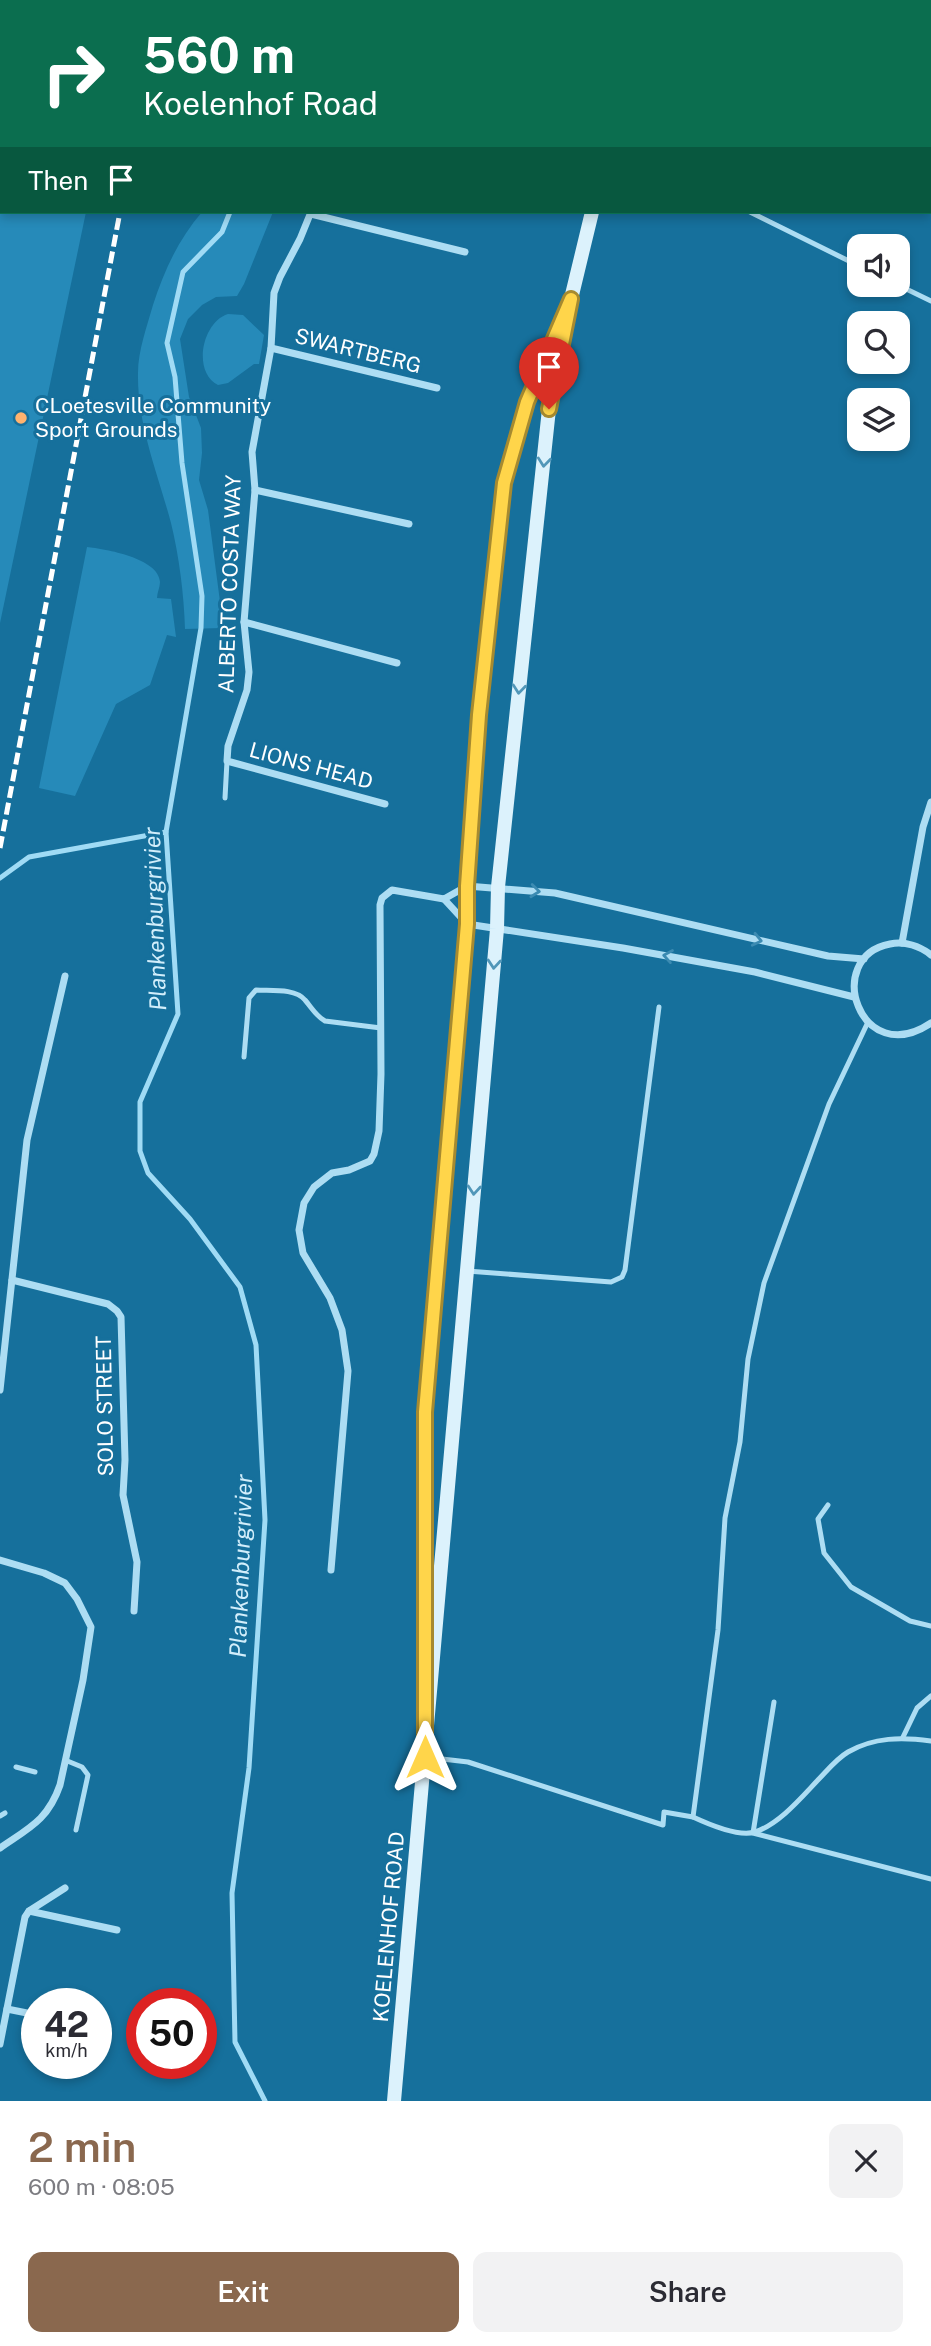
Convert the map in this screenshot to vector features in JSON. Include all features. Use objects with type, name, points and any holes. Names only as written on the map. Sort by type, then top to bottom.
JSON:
[{"type":"main road","name":"KOELENHOF ROAD","points":[[394,2101],[498,887],[549,409],[592,214]]},
{"type":"main road","name":"KOELENHOF ROAD","points":[[425,1757],[425,1412],[467,924],[467,886],[479,715],[504,483],[527,402],[571,299]]},
{"type":"street","name":"ALBERTO COSTA WAY","points":[[227,761],[228,746],[247,690],[249,672],[244,622],[255,490],[252,452],[271,348],[274,293],[311,214]]},
{"type":"street","points":[[315,214],[464,252]]},
{"type":"street","name":"SWARTBERG","points":[[271,348],[437,388]]},
{"type":"street","points":[[255,490],[409,524]]},
{"type":"street","points":[[244,622],[397,663]]},
{"type":"street","name":"LIONS HEAD","points":[[227,761],[385,804]]},
{"type":"street","points":[[902,943],[923,827],[931,802]]},
{"type":"street","points":[[444,899],[467,886],[555,893],[828,956],[864,959]]},
{"type":"street","points":[[331,1570],[348,1371],[342,1330],[330,1298],[303,1253],[299,1230],[304,1203],[314,1187],[332,1173],[365,1164],[373,1158],[379,1131],[382,898],[392,890],[444,899],[467,924],[755,972],[854,997]]},
{"type":"street","points":[[931,956],[914,945],[888,944],[864,959],[854,984],[854,997],[859,1011],[879,1030],[892,1035],[906,1035],[931,1023]]},
{"type":"street","points":[[0,1390],[27,1140],[65,976]]},
{"type":"street","points":[[919,1031],[931,1034]]},
{"type":"street","name":"SOLO STREET","points":[[12,1280],[108,1304],[121,1318],[125,1460],[123,1494],[137,1563],[134,1611]]},
{"type":"street","points":[[0,1560],[44,1573],[65,1583],[77,1599],[91,1627],[83,1680],[60,1785],[51,1809],[0,1847]]},
{"type":"street","points":[[0,2043],[23,1923],[29,1911],[65,1888]]},
{"type":"street","points":[[29,1911],[117,1930]]},
{"type":"street","points":[[7,2009],[21,2012]]},
{"type":"lane","points":[[754,214],[847,260]]},
{"type":"lane","points":[[910,291],[931,301]]},
{"type":"lane","name":"ALBERTO COSTA WAY","points":[[225,798],[227,761]]},
{"type":"lane","points":[[244,1057],[249,998],[256,990],[298,994],[325,1021],[381,1028]]},
{"type":"lane","points":[[467,1271],[611,1282],[622,1277],[659,1007]]},
{"type":"lane","points":[[693,1817],[718,1630],[725,1518],[740,1442],[748,1359],[764,1283],[829,1104],[868,1022]]},
{"type":"lane","points":[[828,1505],[818,1519],[824,1553],[850,1587],[910,1621],[931,1626]]},
{"type":"lane","points":[[903,1737],[917,1708],[931,1696]]},
{"type":"lane","points":[[753,1833],[774,1702]]},
{"type":"lane","points":[[753,1833],[799,1801],[845,1753],[863,1744],[903,1737],[931,1741]]},
{"type":"lane","points":[[425,1757],[468,1762],[663,1825],[664,1812],[693,1817],[732,1831],[753,1833],[931,1879]]},
{"type":"lane","points":[[65,1760],[82,1767],[88,1775],[76,1830]]},
{"type":"lane","points":[[16,1767],[35,1772]]},
{"type":"shaded area","name":"CLoetesville Community Sport Grounds","points":[[0,214],[86,214],[0,623]]},
{"type":"shaded area","points":[[200,214],[272,214],[237,296],[216,297],[202,305],[188,319],[180,339],[189,397],[201,428],[199,480],[208,510],[222,617],[222,628],[185,629],[176,549],[149,449],[141,411],[138,373],[143,339],[162,280]]},
{"type":"shaded area","points":[[228,314],[243,315],[264,335],[259,364],[254,364],[228,383],[218,385],[210,379],[205,370],[204,348],[212,327]]},
{"type":"shaded area","points":[[87,547],[130,556],[151,567],[160,582],[157,598],[171,599],[176,637],[167,635],[150,685],[116,704],[75,796],[39,788]]},
{"type":"waterway","name":"Plankenburgrivier","points":[[229,214],[222,232],[183,272],[167,343],[175,377],[182,463],[202,596],[201,628],[166,832],[178,1014],[140,1102],[140,1151],[148,1173],[190,1219],[240,1287],[256,1345],[265,1520],[249,1768],[232,1893],[235,2042],[265,2101]]},
{"type":"waterway","points":[[0,878],[29,857],[166,832]]},
{"type":"railway","points":[[0,848],[120,214]]},
{"type":"place","name":"CLoetesville Community Sport Grounds","points":[[21,418]]},
{"type":"route","points":[[425,1757],[425,1412],[467,924],[467,886],[479,715],[504,483],[527,402],[571,299],[549,409]]}]
